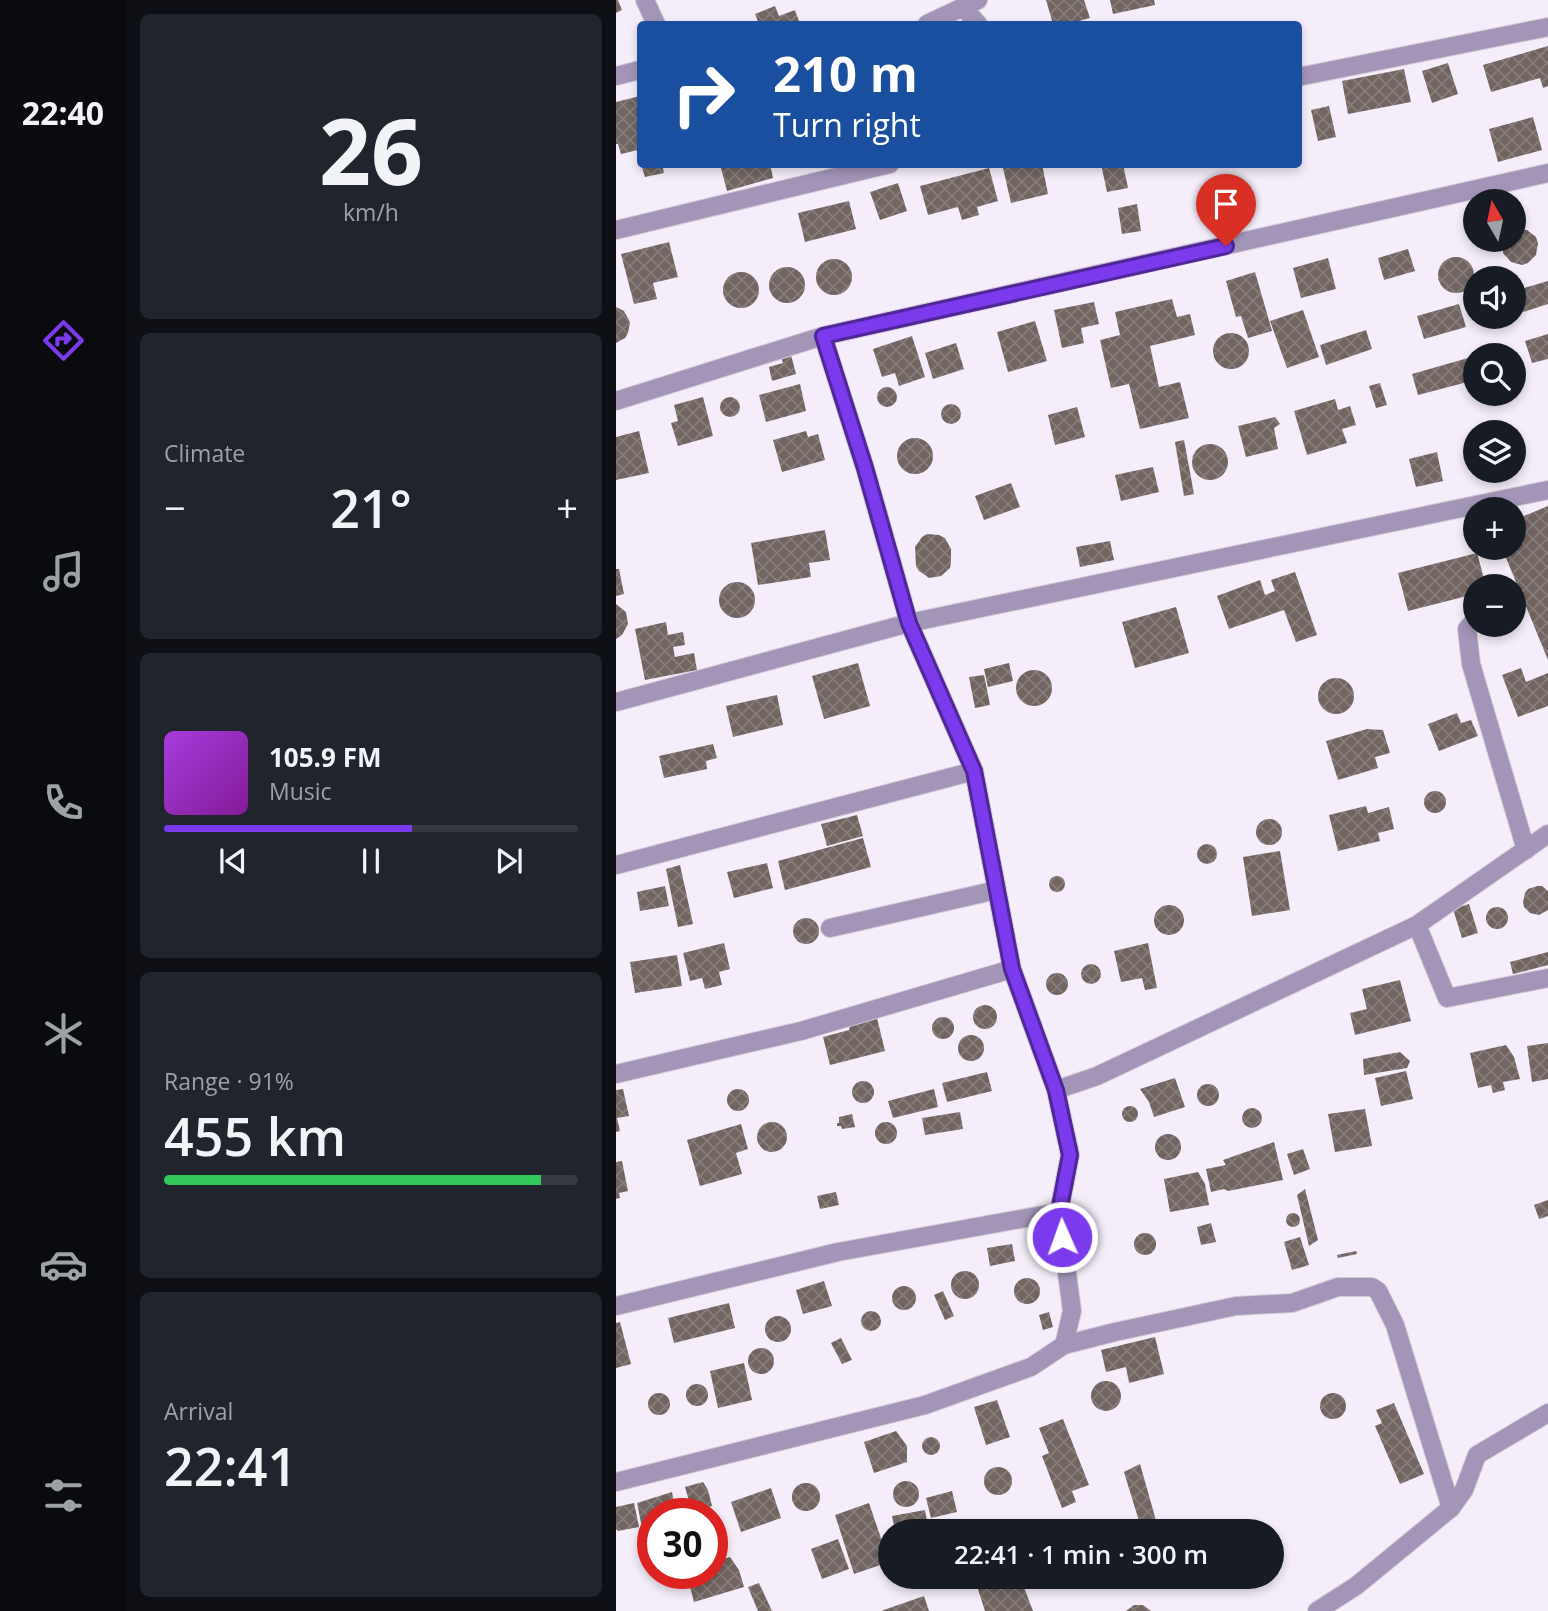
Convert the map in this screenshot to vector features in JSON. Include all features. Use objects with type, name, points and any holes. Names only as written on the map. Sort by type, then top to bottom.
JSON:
[{"type":"street","points":[[645,0],[655,21]]},
{"type":"street","points":[[934,21],[971,4],[977,21]]},
{"type":"street","points":[[1302,76],[1548,27]]},
{"type":"street","points":[[616,76],[637,70]]},
{"type":"street","points":[[616,230],[873,168]]},
{"type":"street","points":[[616,401],[823,336],[1548,173]]},
{"type":"street","points":[[823,336],[865,468],[909,623],[974,771],[1012,969],[1056,1090],[1070,1155],[1059,1212],[1072,1311],[1064,1345]]},
{"type":"street","points":[[616,702],[909,623],[1548,490]]},
{"type":"street","points":[[1467,637],[1471,664],[1526,850]]},
{"type":"street","points":[[616,865],[974,771]]},
{"type":"street","points":[[1056,1090],[1097,1076],[1417,925],[1548,835]]},
{"type":"street","points":[[831,928],[997,890]]},
{"type":"street","points":[[1417,925],[1447,998],[1548,978]]},
{"type":"street","points":[[616,1074],[801,1031],[1012,969]]},
{"type":"street","points":[[616,1306],[838,1252],[1059,1212]]},
{"type":"street","points":[[616,1482],[925,1405],[1031,1367],[1064,1345],[1236,1306],[1292,1303],[1338,1287],[1372,1287],[1378,1291],[1395,1325],[1451,1508]]},
{"type":"street","points":[[1317,1611],[1356,1586],[1451,1508],[1464,1490],[1477,1455],[1548,1413]]},
{"type":"building","points":[[616,0],[622,10],[616,13]]},
{"type":"building","points":[[1046,0],[1084,0],[1090,18],[1079,21],[1052,21]]},
{"type":"building","points":[[1110,0],[1154,0],[1155,5],[1113,14]]},
{"type":"building","points":[[775,6],[779,16],[795,10],[799,21],[758,21],[755,14]]},
{"type":"building","points":[[1548,46],[1548,86],[1543,88],[1540,78],[1491,92],[1483,65]]},
{"type":"building","points":[[1448,63],[1458,94],[1432,103],[1422,71]]},
{"type":"building","points":[[1404,69],[1411,102],[1348,114],[1342,81]]},
{"type":"building","points":[[637,97],[637,150],[621,154],[616,144],[616,102]]},
{"type":"building","points":[[1329,106],[1336,137],[1318,141],[1311,110]]},
{"type":"building","points":[[1533,117],[1542,150],[1498,162],[1489,129]]},
{"type":"building","points":[[642,168],[663,168],[664,173],[645,177]]},
{"type":"building","points":[[721,168],[771,168],[773,178],[727,191]]},
{"type":"building","points":[[989,168],[998,201],[977,207],[979,215],[962,220],[958,207],[928,215],[920,186]]},
{"type":"building","points":[[1003,168],[1043,168],[1048,194],[1011,203]]},
{"type":"building","points":[[1102,168],[1124,168],[1128,188],[1107,192]]},
{"type":"building","points":[[898,183],[907,211],[880,220],[870,192]]},
{"type":"building","points":[[849,201],[856,229],[805,242],[798,213]]},
{"type":"building","points":[[1137,204],[1141,231],[1122,234],[1118,208]]},
{"type":"building","points":[[1526,230],[1536,237],[1536,255],[1528,263],[1522,265],[1511,262],[1503,253],[1526,252]]},
{"type":"building","points":[[669,242],[678,277],[653,283],[657,299],[634,304],[621,254]]},
{"type":"building","points":[[1408,249],[1415,271],[1384,280],[1378,258]]},
{"type":"building","points":[[1456,257],[1469,262],[1472,266],[1463,266],[1463,292],[1449,292],[1443,288],[1438,275],[1443,262]]},
{"type":"building","points":[[1328,258],[1336,289],[1301,298],[1293,268]]},
{"type":"building","points":[[834,259],[847,264],[852,277],[847,290],[834,295],[821,290],[816,277],[821,264]]},
{"type":"building","points":[[787,267],[800,272],[805,285],[800,298],[787,303],[774,298],[769,285],[774,272]]},
{"type":"building","points":[[741,272],[754,277],[759,290],[754,303],[741,308],[728,303],[723,290],[728,277]]},
{"type":"building","points":[[1255,272],[1272,331],[1248,338],[1241,316],[1236,317],[1226,281]]},
{"type":"building","points":[[1548,281],[1548,304],[1526,311],[1526,287]]},
{"type":"building","points":[[1172,299],[1177,317],[1190,314],[1195,335],[1150,346],[1159,387],[1180,382],[1189,418],[1140,429],[1129,384],[1111,388],[1100,340],[1120,335],[1115,312]]},
{"type":"building","points":[[1094,302],[1099,324],[1081,328],[1084,343],[1062,348],[1054,310]]},
{"type":"building","points":[[1459,304],[1463,328],[1424,339],[1417,316]]},
{"type":"building","points":[[616,307],[624,311],[630,322],[625,338],[616,343]]},
{"type":"building","points":[[1303,310],[1319,357],[1287,368],[1270,321]]},
{"type":"building","points":[[1035,321],[1047,361],[1008,372],[997,332]]},
{"type":"building","points":[[1366,330],[1372,349],[1326,365],[1320,345]]},
{"type":"building","points":[[1231,333],[1244,338],[1249,351],[1244,364],[1231,369],[1218,364],[1213,351],[1218,338]]},
{"type":"building","points":[[1548,334],[1548,359],[1532,363],[1525,341]]},
{"type":"building","points":[[912,336],[925,377],[899,386],[895,373],[882,377],[873,349]]},
{"type":"building","points":[[956,343],[964,369],[933,379],[925,353]]},
{"type":"building","points":[[791,355],[796,374],[772,381],[769,367],[783,363],[781,358]]},
{"type":"building","points":[[1463,359],[1463,383],[1418,395],[1412,374]]},
{"type":"building","points":[[1380,383],[1387,405],[1376,408],[1369,386]]},
{"type":"building","points":[[800,384],[806,411],[766,422],[759,395]]},
{"type":"building","points":[[887,387],[894,390],[897,397],[894,404],[887,407],[880,404],[877,397],[880,390]]},
{"type":"building","points":[[703,397],[713,436],[678,446],[671,423],[678,421],[674,405]]},
{"type":"building","points":[[730,397],[737,400],[740,407],[737,414],[730,417],[723,414],[720,407],[723,400]]},
{"type":"building","points":[[1335,399],[1338,410],[1350,406],[1356,425],[1342,429],[1347,443],[1307,455],[1294,411]]},
{"type":"building","points":[[951,404],[958,407],[961,414],[958,421],[951,424],[944,421],[941,414],[944,407]]},
{"type":"building","points":[[1077,407],[1085,437],[1055,445],[1048,415]]},
{"type":"building","points":[[1275,417],[1280,424],[1274,428],[1278,449],[1246,457],[1238,426]]},
{"type":"building","points":[[639,431],[649,473],[616,480],[616,437]]},
{"type":"building","points":[[806,431],[808,437],[818,434],[825,460],[782,472],[773,440]]},
{"type":"building","points":[[915,438],[928,443],[933,456],[928,469],[915,474],[902,469],[897,456],[902,443]]},
{"type":"building","points":[[1184,440],[1194,494],[1184,496],[1175,442]]},
{"type":"building","points":[[1210,444],[1223,449],[1228,462],[1223,475],[1210,480],[1197,475],[1192,462],[1197,449]]},
{"type":"building","points":[[1437,452],[1443,481],[1416,487],[1409,459]]},
{"type":"building","points":[[1153,467],[1159,492],[1121,501],[1115,475]]},
{"type":"building","points":[[1011,483],[1020,507],[984,520],[975,496]]},
{"type":"building","points":[[1548,506],[1548,660],[1526,606],[1526,574],[1513,574],[1507,560],[1526,560],[1526,515]]},
{"type":"building","points":[[825,530],[830,560],[809,563],[811,577],[758,585],[751,543]]},
{"type":"building","points":[[927,534],[945,538],[951,549],[950,568],[941,576],[929,578],[916,566],[915,547]]},
{"type":"building","points":[[1110,541],[1114,560],[1080,567],[1076,547]]},
{"type":"building","points":[[1463,557],[1463,560],[1479,560],[1483,574],[1463,574],[1463,597],[1408,611],[1398,573]]},
{"type":"building","points":[[616,569],[619,569],[624,594],[616,596]]},
{"type":"building","points":[[1295,572],[1317,635],[1296,642],[1284,610],[1229,629],[1217,596],[1260,580],[1265,595],[1275,591],[1271,580]]},
{"type":"building","points":[[737,582],[750,587],[755,600],[750,613],[737,618],[724,613],[719,600],[724,587]]},
{"type":"building","points":[[616,604],[626,612],[628,624],[622,635],[616,639]]},
{"type":"building","points":[[1176,607],[1189,653],[1135,668],[1122,622]]},
{"type":"building","points":[[666,622],[668,635],[683,632],[685,645],[673,647],[675,657],[694,653],[697,670],[645,680],[635,629]]},
{"type":"building","points":[[858,663],[870,706],[824,719],[812,676]]},
{"type":"building","points":[[1009,663],[1013,681],[988,687],[984,669]]},
{"type":"building","points":[[1521,668],[1526,682],[1548,673],[1548,706],[1518,717],[1502,675]]},
{"type":"building","points":[[1034,670],[1047,675],[1052,688],[1047,701],[1034,706],[1021,701],[1016,688],[1021,675]]},
{"type":"building","points":[[984,675],[990,705],[975,708],[969,677]]},
{"type":"building","points":[[1336,678],[1349,683],[1354,696],[1349,709],[1336,714],[1323,709],[1318,696],[1323,683]]},
{"type":"building","points":[[777,695],[783,725],[733,737],[726,706]]},
{"type":"building","points":[[1457,713],[1461,723],[1471,720],[1478,736],[1439,751],[1428,724]]},
{"type":"building","points":[[1367,729],[1383,730],[1390,753],[1375,757],[1378,768],[1338,780],[1326,741]]},
{"type":"building","points":[[713,744],[717,758],[706,761],[707,769],[664,778],[659,756]]},
{"type":"building","points":[[1435,791],[1445,798],[1446,802],[1439,812],[1435,813],[1425,806],[1424,802],[1431,792]]},
{"type":"building","points":[[1366,806],[1368,813],[1389,807],[1394,829],[1378,833],[1380,841],[1338,851],[1329,815]]},
{"type":"building","points":[[857,815],[863,836],[827,846],[821,824]]},
{"type":"building","points":[[1269,819],[1278,823],[1282,832],[1278,841],[1269,845],[1260,841],[1256,832],[1260,823]]},
{"type":"building","points":[[863,838],[871,867],[785,890],[778,861]]},
{"type":"building","points":[[1207,844],[1214,847],[1217,854],[1214,861],[1207,864],[1200,861],[1197,854],[1200,847]]},
{"type":"building","points":[[1280,851],[1290,910],[1252,916],[1243,857]]},
{"type":"building","points":[[767,863],[773,888],[734,898],[727,872]]},
{"type":"building","points":[[680,865],[693,924],[678,927],[666,869]]},
{"type":"building","points":[[1054,876],[1060,876],[1065,884],[1063,890],[1054,892],[1049,887],[1049,881]]},
{"type":"building","points":[[665,886],[669,906],[640,911],[637,892]]},
{"type":"building","points":[[1537,886],[1548,891],[1548,910],[1539,915],[1530,913],[1523,902],[1528,889]]},
{"type":"building","points":[[1469,904],[1478,933],[1462,938],[1453,909]]},
{"type":"building","points":[[1169,905],[1180,909],[1184,920],[1180,931],[1169,935],[1158,931],[1154,920],[1158,909]]},
{"type":"building","points":[[1497,907],[1505,910],[1508,918],[1505,926],[1497,929],[1489,926],[1486,918],[1489,910]]},
{"type":"building","points":[[806,918],[815,922],[819,931],[815,940],[806,944],[797,940],[793,931],[797,922]]},
{"type":"building","points":[[724,943],[730,969],[719,972],[722,985],[705,989],[702,978],[690,981],[683,953]]},
{"type":"building","points":[[1148,943],[1157,988],[1145,990],[1142,978],[1121,982],[1114,951]]},
{"type":"building","points":[[1548,952],[1548,965],[1513,974],[1510,962]]},
{"type":"building","points":[[677,955],[682,986],[635,993],[630,962]]},
{"type":"building","points":[[1091,964],[1098,967],[1101,974],[1098,981],[1091,984],[1084,981],[1081,974],[1084,967]]},
{"type":"building","points":[[1057,973],[1065,976],[1068,984],[1065,992],[1057,995],[1049,992],[1046,984],[1049,976]]},
{"type":"building","points":[[1400,980],[1411,1021],[1355,1035],[1350,1013],[1367,1009],[1362,989]]},
{"type":"building","points":[[985,1005],[993,1009],[997,1017],[993,1025],[985,1029],[977,1025],[973,1017],[977,1009]]},
{"type":"building","points":[[939,1017],[947,1017],[954,1024],[954,1032],[947,1039],[939,1039],[932,1032],[932,1024]]},
{"type":"building","points":[[877,1018],[885,1051],[830,1065],[823,1037],[849,1030],[850,1025]]},
{"type":"building","points":[[971,1035],[980,1039],[984,1048],[980,1057],[971,1061],[962,1057],[958,1048],[962,1039]]},
{"type":"building","points":[[1548,1043],[1548,1079],[1532,1082],[1527,1046]]},
{"type":"building","points":[[1506,1045],[1514,1057],[1520,1079],[1503,1082],[1505,1090],[1493,1093],[1491,1085],[1478,1088],[1470,1053]]},
{"type":"building","points":[[1400,1052],[1410,1061],[1407,1068],[1364,1075],[1363,1059]]},
{"type":"building","points":[[1406,1071],[1413,1099],[1381,1106],[1375,1078]]},
{"type":"building","points":[[987,1072],[992,1091],[947,1102],[942,1083]]},
{"type":"building","points":[[1175,1078],[1185,1107],[1154,1117],[1149,1102],[1140,1089]]},
{"type":"building","points":[[863,1081],[871,1084],[874,1092],[871,1100],[863,1103],[855,1100],[852,1092],[855,1084]]},
{"type":"building","points":[[1204,1084],[1212,1084],[1219,1091],[1219,1099],[1212,1106],[1204,1106],[1197,1099],[1197,1091]]},
{"type":"building","points":[[623,1089],[629,1116],[617,1118],[620,1131],[616,1132],[616,1090]]},
{"type":"building","points":[[738,1089],[746,1092],[749,1100],[746,1108],[738,1111],[730,1108],[727,1100],[730,1092]]},
{"type":"building","points":[[934,1089],[938,1107],[893,1118],[888,1101]]},
{"type":"building","points":[[1127,1106],[1133,1106],[1138,1114],[1136,1120],[1127,1122],[1122,1117],[1122,1111]]},
{"type":"building","points":[[1252,1108],[1259,1111],[1262,1118],[1259,1125],[1252,1128],[1245,1125],[1242,1118],[1245,1111]]},
{"type":"building","points":[[1365,1109],[1372,1146],[1335,1152],[1328,1114]]},
{"type":"building","points":[[960,1112],[963,1129],[925,1135],[922,1118]]},
{"type":"building","points":[[852,1114],[855,1127],[842,1129],[837,1126],[839,1117]]},
{"type":"building","points":[[772,1122],[783,1126],[787,1137],[783,1148],[772,1152],[761,1148],[757,1137],[761,1126]]},
{"type":"building","points":[[882,1122],[890,1122],[897,1129],[897,1137],[890,1144],[882,1144],[875,1137],[875,1129]]},
{"type":"building","points":[[741,1124],[748,1149],[736,1153],[742,1174],[700,1186],[687,1140]]},
{"type":"building","points":[[1168,1134],[1177,1138],[1181,1147],[1177,1156],[1168,1160],[1159,1156],[1155,1147],[1159,1138]]},
{"type":"building","points":[[1274,1142],[1283,1180],[1211,1192],[1206,1169],[1226,1165],[1223,1160]]},
{"type":"building","points":[[1303,1149],[1310,1169],[1294,1175],[1287,1154]]},
{"type":"building","points":[[622,1161],[628,1191],[619,1193],[620,1198],[616,1199],[616,1162]]},
{"type":"building","points":[[1198,1172],[1205,1184],[1209,1205],[1170,1212],[1164,1179]]},
{"type":"building","points":[[1305,1189],[1318,1240],[1309,1246],[1297,1195]]},
{"type":"building","points":[[836,1192],[839,1205],[820,1209],[817,1196]]},
{"type":"building","points":[[1548,1200],[1548,1216],[1539,1219],[1534,1205]]},
{"type":"building","points":[[1290,1213],[1296,1213],[1300,1220],[1296,1227],[1290,1227],[1286,1223],[1286,1217]]},
{"type":"building","points":[[1211,1223],[1216,1242],[1201,1245],[1197,1227]]},
{"type":"building","points":[[1145,1233],[1153,1236],[1156,1244],[1153,1252],[1145,1255],[1137,1252],[1134,1244],[1137,1236]]},
{"type":"building","points":[[1300,1237],[1309,1265],[1292,1270],[1284,1242]]},
{"type":"building","points":[[1012,1244],[1015,1261],[990,1266],[987,1248]]},
{"type":"building","points":[[1356,1251],[1357,1254],[1338,1258],[1337,1255]]},
{"type":"building","points":[[965,1271],[975,1275],[979,1285],[975,1295],[965,1299],[955,1295],[951,1285],[955,1275]]},
{"type":"building","points":[[1027,1278],[1036,1282],[1040,1291],[1036,1300],[1027,1304],[1018,1300],[1014,1291],[1018,1282]]},
{"type":"building","points":[[824,1281],[832,1306],[803,1314],[796,1290]]},
{"type":"building","points":[[904,1286],[913,1289],[916,1298],[913,1307],[904,1310],[895,1307],[892,1298],[895,1289]]},
{"type":"building","points":[[943,1291],[954,1316],[945,1320],[934,1295]]},
{"type":"building","points":[[729,1303],[735,1328],[674,1343],[668,1318]]},
{"type":"building","points":[[871,1311],[878,1314],[881,1321],[878,1328],[871,1331],[864,1328],[861,1321],[864,1314]]},
{"type":"building","points":[[1049,1312],[1053,1327],[1043,1330],[1039,1315]]},
{"type":"building","points":[[778,1316],[787,1320],[791,1329],[787,1338],[778,1342],[769,1338],[765,1329],[769,1320]]},
{"type":"building","points":[[620,1322],[631,1364],[616,1368],[616,1323]]},
{"type":"building","points":[[1155,1337],[1164,1374],[1129,1383],[1126,1367],[1106,1372],[1101,1350]]},
{"type":"building","points":[[841,1338],[852,1360],[842,1364],[831,1343]]},
{"type":"building","points":[[761,1348],[770,1352],[774,1361],[770,1370],[761,1374],[752,1370],[748,1361],[752,1352]]},
{"type":"building","points":[[744,1363],[752,1400],[718,1408],[710,1371]]},
{"type":"building","points":[[1106,1381],[1112,1382],[1120,1390],[1120,1402],[1112,1410],[1106,1411],[1100,1410],[1092,1402],[1091,1396],[1092,1390],[1100,1382]]},
{"type":"building","points":[[697,1384],[705,1387],[708,1395],[705,1403],[697,1406],[689,1403],[686,1395],[689,1387]]},
{"type":"building","points":[[659,1393],[667,1396],[670,1404],[667,1412],[659,1415],[651,1412],[648,1404],[651,1396]]},
{"type":"building","points":[[1333,1393],[1342,1397],[1346,1406],[1342,1415],[1333,1419],[1324,1415],[1320,1406],[1324,1397]]},
{"type":"building","points":[[997,1400],[1010,1437],[986,1445],[974,1407]]},
{"type":"building","points":[[1394,1403],[1424,1474],[1400,1484],[1375,1426],[1382,1423],[1376,1410]]},
{"type":"building","points":[[1063,1419],[1089,1485],[1072,1491],[1076,1502],[1062,1508],[1042,1456],[1049,1453],[1039,1428]]},
{"type":"building","points":[[896,1431],[907,1446],[907,1462],[874,1473],[864,1442]]},
{"type":"building","points":[[927,1437],[935,1437],[940,1446],[938,1453],[927,1455],[922,1450],[922,1442]]},
{"type":"building","points":[[1140,1464],[1156,1519],[1138,1519],[1124,1472]]},
{"type":"building","points":[[998,1467],[1008,1471],[1012,1481],[1008,1491],[998,1495],[988,1491],[984,1481],[988,1471]]},
{"type":"building","points":[[906,1481],[915,1485],[919,1494],[915,1503],[906,1507],[897,1503],[893,1494],[897,1485]]},
{"type":"building","points":[[703,1482],[710,1498],[688,1498],[685,1487]]},
{"type":"building","points":[[806,1483],[816,1487],[820,1497],[816,1507],[806,1511],[796,1507],[792,1497],[796,1487]]},
{"type":"building","points":[[771,1488],[781,1518],[741,1532],[731,1502]]},
{"type":"building","points":[[952,1491],[957,1512],[931,1518],[926,1498]]},
{"type":"building","points":[[672,1492],[673,1498],[653,1498]]},
{"type":"building","points":[[634,1503],[637,1527],[618,1531],[616,1507]]},
{"type":"building","points":[[869,1503],[878,1530],[878,1566],[854,1574],[835,1515]]},
{"type":"building","points":[[925,1510],[927,1519],[893,1519],[892,1516]]},
{"type":"building","points":[[838,1539],[849,1569],[822,1579],[811,1549]]},
{"type":"building","points":[[728,1558],[739,1570],[744,1587],[694,1602],[691,1589],[728,1589]]},
{"type":"building","points":[[759,1583],[772,1611],[758,1611],[748,1587]]},
{"type":"building","points":[[978,1589],[1025,1589],[1033,1611],[985,1611]]},
{"type":"building","points":[[924,1596],[929,1611],[881,1611]]},
{"type":"building","points":[[1134,1605],[1143,1605],[1151,1611],[1126,1611]]},
{"type":"route","points":[[1062,1237],[1059,1212],[1070,1155],[1056,1090],[1012,969],[974,771],[909,623],[865,468],[823,336],[1226,246]]}]
